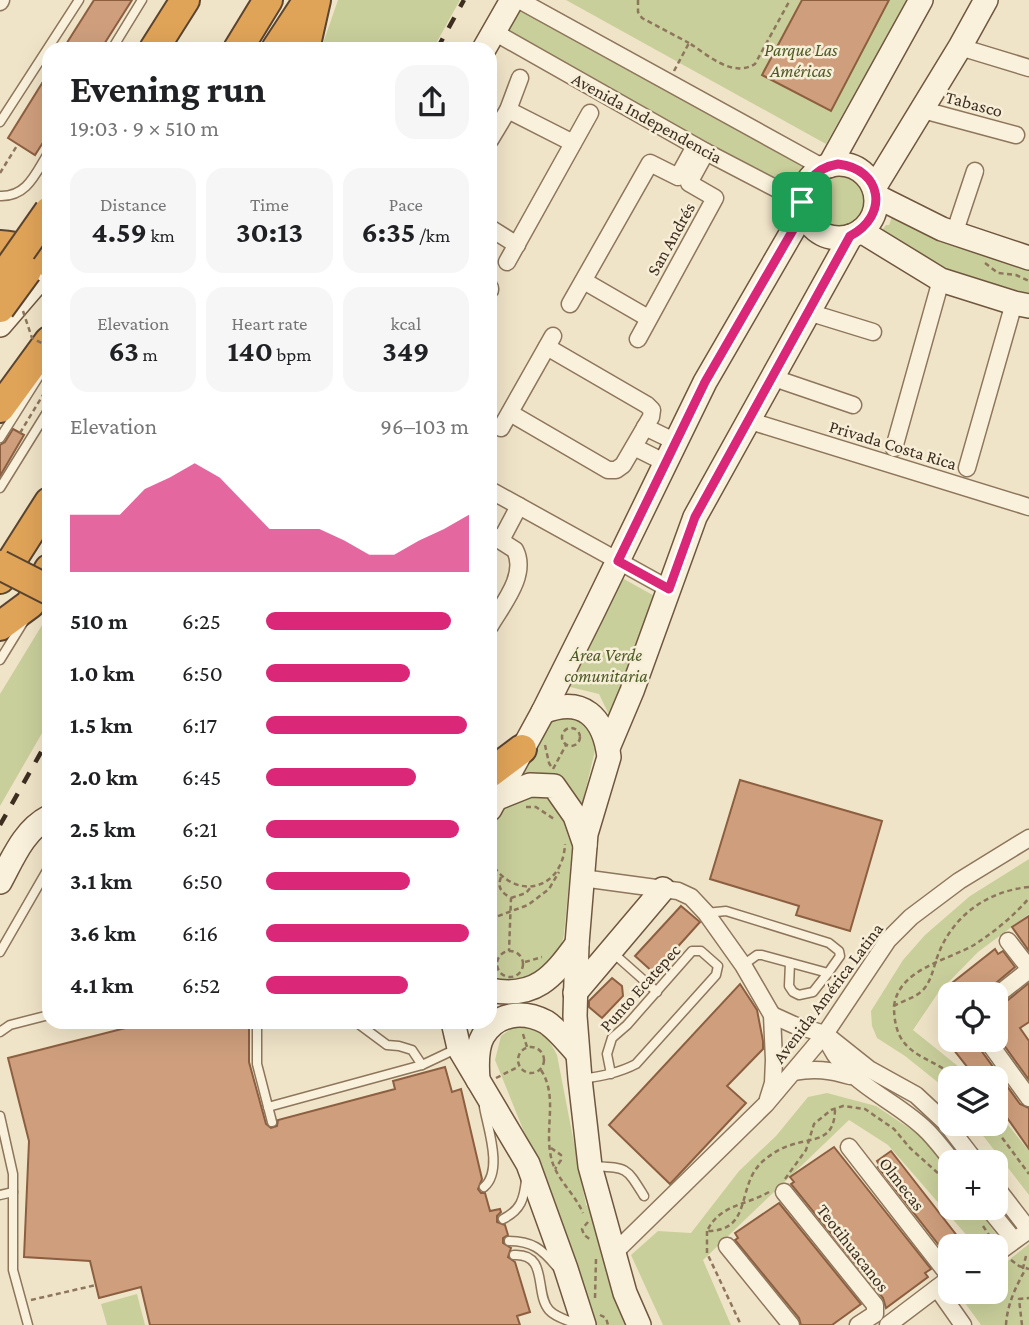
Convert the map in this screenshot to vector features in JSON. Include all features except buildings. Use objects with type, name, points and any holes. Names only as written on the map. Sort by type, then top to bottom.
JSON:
[{"type":"highway","points":[[158,42],[185,0]]},
{"type":"highway","points":[[179,42],[206,0]]},
{"type":"highway","points":[[242,42],[268,0]]},
{"type":"highway","points":[[281,42],[308,0]]},
{"type":"highway","points":[[307,42],[316,0]]},
{"type":"highway","points":[[0,281],[42,221]]},
{"type":"highway","points":[[0,245],[23,248],[42,259]]},
{"type":"highway","points":[[0,308],[42,251]]},
{"type":"highway","points":[[0,408],[42,351]]},
{"type":"highway","points":[[0,579],[42,513]]},
{"type":"highway","points":[[0,565],[39,597],[0,626]]},
{"type":"highway","points":[[497,778],[522,749]]},
{"type":"main road","points":[[489,41],[512,0]]},
{"type":"main road","points":[[522,749],[543,712],[705,382],[803,206],[808,182],[827,167],[921,0]]},
{"type":"main road","points":[[875,192],[986,0]]},
{"type":"main road","points":[[608,748],[695,517],[808,312],[856,233],[870,221],[876,209],[875,192],[870,180],[856,168],[848,165],[827,167]]},
{"type":"main road","points":[[875,192],[954,234],[1028,254]]},
{"type":"main road","points":[[803,206],[811,225],[818,231],[834,237],[856,233],[941,280],[1024,298]]},
{"type":"main road","points":[[0,325],[42,274]]},
{"type":"main road","points":[[543,712],[564,706],[587,710],[595,718],[608,748],[609,757],[586,834],[575,844]]},
{"type":"main road","points":[[497,784],[554,786],[575,816],[575,844],[582,878],[575,993],[580,1079],[590,1166],[605,1250],[639,1325]]},
{"type":"main road","points":[[0,882],[23,840],[42,821]]},
{"type":"main road","points":[[575,993],[663,889]]},
{"type":"main road","points":[[497,992],[507,994],[527,990],[546,980],[558,971],[577,944]]},
{"type":"main road","points":[[497,1021],[513,1014],[532,1015],[549,1024],[578,1053]]},
{"type":"main road","points":[[441,1029],[459,1048],[528,1164],[582,1325]]},
{"type":"main road","points":[[455,1029],[459,1048]]},
{"type":"main road","points":[[479,1084],[476,1063],[481,1038],[489,1029]]},
{"type":"street","points":[[519,0],[827,167]]},
{"type":"street","name":"Avenida Independencia","points":[[497,45],[701,149],[803,206]]},
{"type":"street","points":[[960,47],[1029,68]]},
{"type":"street","points":[[497,128],[508,110],[520,78]]},
{"type":"street","points":[[508,110],[573,143]]},
{"type":"street","name":"Tabasco","points":[[923,110],[1016,135]]},
{"type":"street","points":[[507,262],[590,113]]},
{"type":"street","name":"San Andrés","points":[[570,304],[650,163],[678,177],[701,149]]},
{"type":"street","name":"San Andrés","points":[[638,339],[715,198],[689,183],[701,149]]},
{"type":"street","points":[[954,234],[975,171]]},
{"type":"street","points":[[497,232],[517,245]]},
{"type":"street","points":[[894,448],[941,280]]},
{"type":"street","points":[[584,281],[648,318]]},
{"type":"street","points":[[967,468],[1024,298]]},
{"type":"street","points":[[808,312],[873,332]]},
{"type":"street","points":[[501,428],[550,342],[652,410],[651,417],[623,466],[616,470],[608,470],[510,413]]},
{"type":"street","points":[[771,377],[853,405]]},
{"type":"street","name":"Privada Costa Rica","points":[[747,420],[1029,507]]},
{"type":"street","points":[[645,427],[671,453]]},
{"type":"street","points":[[634,447],[671,453]]},
{"type":"street","points":[[497,494],[669,589]]},
{"type":"street","points":[[497,531],[515,504]]},
{"type":"street","points":[[497,538],[515,550],[520,566],[518,576],[497,613]]},
{"type":"street","name":"Avenida América Latina","points":[[605,1250],[766,1104],[825,1034],[888,940],[911,917],[959,880],[1029,838]]},
{"type":"street","points":[[582,878],[678,891],[691,897],[706,913],[772,1015],[774,1072],[766,1104]]},
{"type":"street","points":[[1008,941],[1029,969],[1008,986]]},
{"type":"street","points":[[794,1026],[820,1022],[843,1008]]},
{"type":"street","points":[[843,1008],[843,1033],[851,1055]]},
{"type":"street","points":[[772,1015],[794,1026],[825,1034],[869,1069],[916,1095],[931,1108],[966,1150]]},
{"type":"street","points":[[825,1034],[831,1052],[853,1077],[925,1129],[943,1150]]},
{"type":"street","points":[[996,1052],[1029,1098]]},
{"type":"street","points":[[794,1072],[811,1069],[835,1071],[853,1077]]},
{"type":"street","name":"Olmecas","points":[[849,1147],[938,1274]]},
{"type":"street","name":"Teotihuacanos","points":[[785,1192],[875,1305],[875,1314],[858,1325]]},
{"type":"street","points":[[1008,1200],[1026,1220],[1008,1238]]},
{"type":"street","points":[[727,1246],[791,1325]]},
{"type":"street","points":[[888,1325],[938,1293]]},
{"type":"street","points":[[903,1325],[938,1295]]},
{"type":"street","points":[[954,1304],[963,1325]]},
{"type":"street","points":[[958,1304],[971,1325]]},
{"type":"lane","points":[[52,42],[79,0]]},
{"type":"lane","points":[[116,42],[142,0]]},
{"type":"lane","points":[[0,122],[42,57]]},
{"type":"lane","points":[[0,196],[11,196],[27,187],[42,163]]},
{"type":"lane","points":[[0,438],[42,373]]},
{"type":"lane","points":[[0,488],[42,420]]},
{"type":"lane","points":[[0,660],[39,597]]},
{"type":"lane","points":[[0,952],[42,879]]},
{"type":"lane","points":[[706,913],[726,911],[829,943],[839,951],[840,956],[813,992],[799,995],[789,986],[790,963]]},
{"type":"lane","points":[[610,951],[657,992]]},
{"type":"lane","name":"Punto Ecatepec","points":[[611,1074],[607,1054],[612,1038],[627,1026],[692,951],[701,951],[718,966]]},
{"type":"lane","points":[[580,1079],[611,1074],[636,1064],[716,975],[718,966],[757,955],[828,974]]},
{"type":"lane","points":[[0,1032],[10,1025],[42,1017]]},
{"type":"lane","points":[[257,1029],[257,1064],[272,1122]]},
{"type":"lane","points":[[365,1029],[387,1045],[412,1050],[422,1065]]},
{"type":"lane","points":[[268,1107],[422,1065],[459,1048]]},
{"type":"lane","points":[[479,1084],[494,1164],[492,1178],[484,1187]]},
{"type":"lane","points":[[0,1116],[4,1149],[12,1168],[13,1270],[28,1325]]},
{"type":"lane","points":[[503,1219],[512,1215],[522,1202],[528,1164]]},
{"type":"lane","points":[[590,1166],[621,1168],[629,1172],[644,1196]]},
{"type":"lane","points":[[0,1171],[12,1168]]},
{"type":"lane","points":[[0,1195],[13,1192]]},
{"type":"lane","points":[[509,1241],[527,1242],[543,1250],[571,1286]]},
{"type":"lane","points":[[513,1255],[524,1256],[534,1262],[545,1302],[551,1312],[582,1325]]},
{"type":"path","points":[[638,0],[638,12],[642,18],[732,69],[755,65],[790,0]]},
{"type":"path","points":[[668,83],[689,43]]},
{"type":"path","points":[[0,173],[18,144]]},
{"type":"path","points":[[1024,298],[1025,281]]},
{"type":"path","points":[[20,433],[42,396]]},
{"type":"path","points":[[568,728],[575,729],[580,733],[579,741],[573,746],[566,745],[561,738],[563,733],[568,728]]},
{"type":"path","points":[[520,807],[536,807],[549,813],[557,822]]},
{"type":"path","points":[[497,915],[528,905],[549,889],[565,855],[575,844]]},
{"type":"path","points":[[511,898],[550,879],[560,869]]},
{"type":"path","points":[[497,871],[501,877],[513,884],[531,887]]},
{"type":"path","points":[[501,877],[501,891],[511,898]]},
{"type":"path","points":[[894,1006],[913,998],[922,990],[933,974],[943,943],[966,913],[997,893],[1029,887]]},
{"type":"path","points":[[509,951],[511,898]]},
{"type":"path","points":[[938,1066],[908,1048],[897,1028],[894,1006],[896,997],[905,982],[915,974],[975,944],[1029,898]]},
{"type":"path","points":[[509,951],[522,957],[523,969],[508,977],[498,968],[498,962],[499,957],[509,951]]},
{"type":"path","points":[[527,1047],[535,1048],[544,1055],[541,1070],[530,1073],[523,1071],[519,1066],[522,1050],[527,1047]]},
{"type":"path","points":[[479,1084],[519,1066]]},
{"type":"path","points":[[541,1070],[548,1080],[551,1092],[549,1148],[555,1169],[559,1179],[581,1208],[587,1222],[594,1241],[584,1236],[582,1229],[587,1222]]},
{"type":"path","points":[[707,1231],[717,1231],[738,1217],[750,1177],[760,1164],[787,1146],[826,1135],[835,1119],[835,1108]]},
{"type":"path","points":[[1000,1136],[1029,1174]]},
{"type":"path","points":[[549,1148],[561,1155],[555,1169]]},
{"type":"path","points":[[741,1325],[707,1253],[707,1231],[721,1211],[742,1204]]},
{"type":"path","points":[[595,1300],[605,1250]]},
{"type":"path","points":[[1008,1254],[1014,1263],[1029,1269]]},
{"type":"path","points":[[1006,1325],[1008,1310],[1024,1272],[1027,1256]]},
{"type":"path","points":[[22,1303],[96,1285]]},
{"type":"path","points":[[1022,1325],[1019,1299],[1029,1298]]},
{"type":"path","points":[[601,1325],[597,1314],[606,1318],[608,1325]]},
{"type":"green space","points":[[338,0],[460,0],[437,42],[323,42]]},
{"type":"green space","name":"Parque Las Américas","points":[[566,0],[907,0],[826,144]]},
{"type":"green space","points":[[514,6],[803,167],[790,191],[500,30]]},
{"type":"green space","points":[[835,173],[847,173],[857,177],[865,185],[869,201],[865,217],[857,225],[847,229],[835,229],[825,225],[817,217],[813,207],[813,195],[817,185],[825,177]]},
{"type":"green space","points":[[888,215],[1029,265],[1029,295],[939,269],[877,236],[889,225],[892,217]]},
{"type":"green space","name":"Área Verde comunitaria","points":[[622,578],[660,599],[612,721],[599,694],[566,686]]},
{"type":"green space","points":[[42,625],[42,733],[0,806],[0,694]]},
{"type":"green space","points":[[577,707],[600,730],[573,842],[564,934],[556,970],[513,991],[497,987],[497,819],[558,711]]},
{"type":"green space","points":[[1029,859],[1029,914],[978,952],[949,982],[938,982],[938,993],[913,1030],[958,1066],[938,1066],[938,1082],[877,1038],[872,1026],[871,1011],[903,960],[925,935],[970,896]]},
{"type":"green space","points":[[516,1025],[541,1034],[550,1042],[557,1055],[586,1205],[600,1218],[632,1325],[592,1325],[531,1149],[495,1060],[501,1036]]},
{"type":"green space","points":[[827,1093],[876,1106],[924,1138],[938,1157],[938,1202],[888,1145],[849,1120],[703,1260],[731,1325],[663,1325],[631,1255],[658,1231],[691,1233],[739,1171],[776,1136],[808,1097]]},
{"type":"green space","points":[[1008,1125],[1029,1151],[1029,1195],[1008,1168],[1008,1150],[994,1150],[983,1136],[1008,1136]]},
{"type":"green space","points":[[953,1220],[985,1220],[996,1234],[966,1234]]},
{"type":"green space","points":[[1029,1244],[1029,1325],[981,1325],[966,1304],[1008,1304],[1008,1261]]},
{"type":"green space","points":[[137,1294],[145,1325],[107,1325],[101,1304]]},
{"type":"railway","points":[[441,42],[464,0]]},
{"type":"railway","points":[[0,825],[42,750]]},
{"type":"route","points":[[838,164],[856,168],[870,180],[876,196],[876,209],[861,231],[850,236],[747,420],[695,517],[669,589],[618,561],[705,382],[804,211],[802,202],[808,182],[815,174],[838,164]]}]
